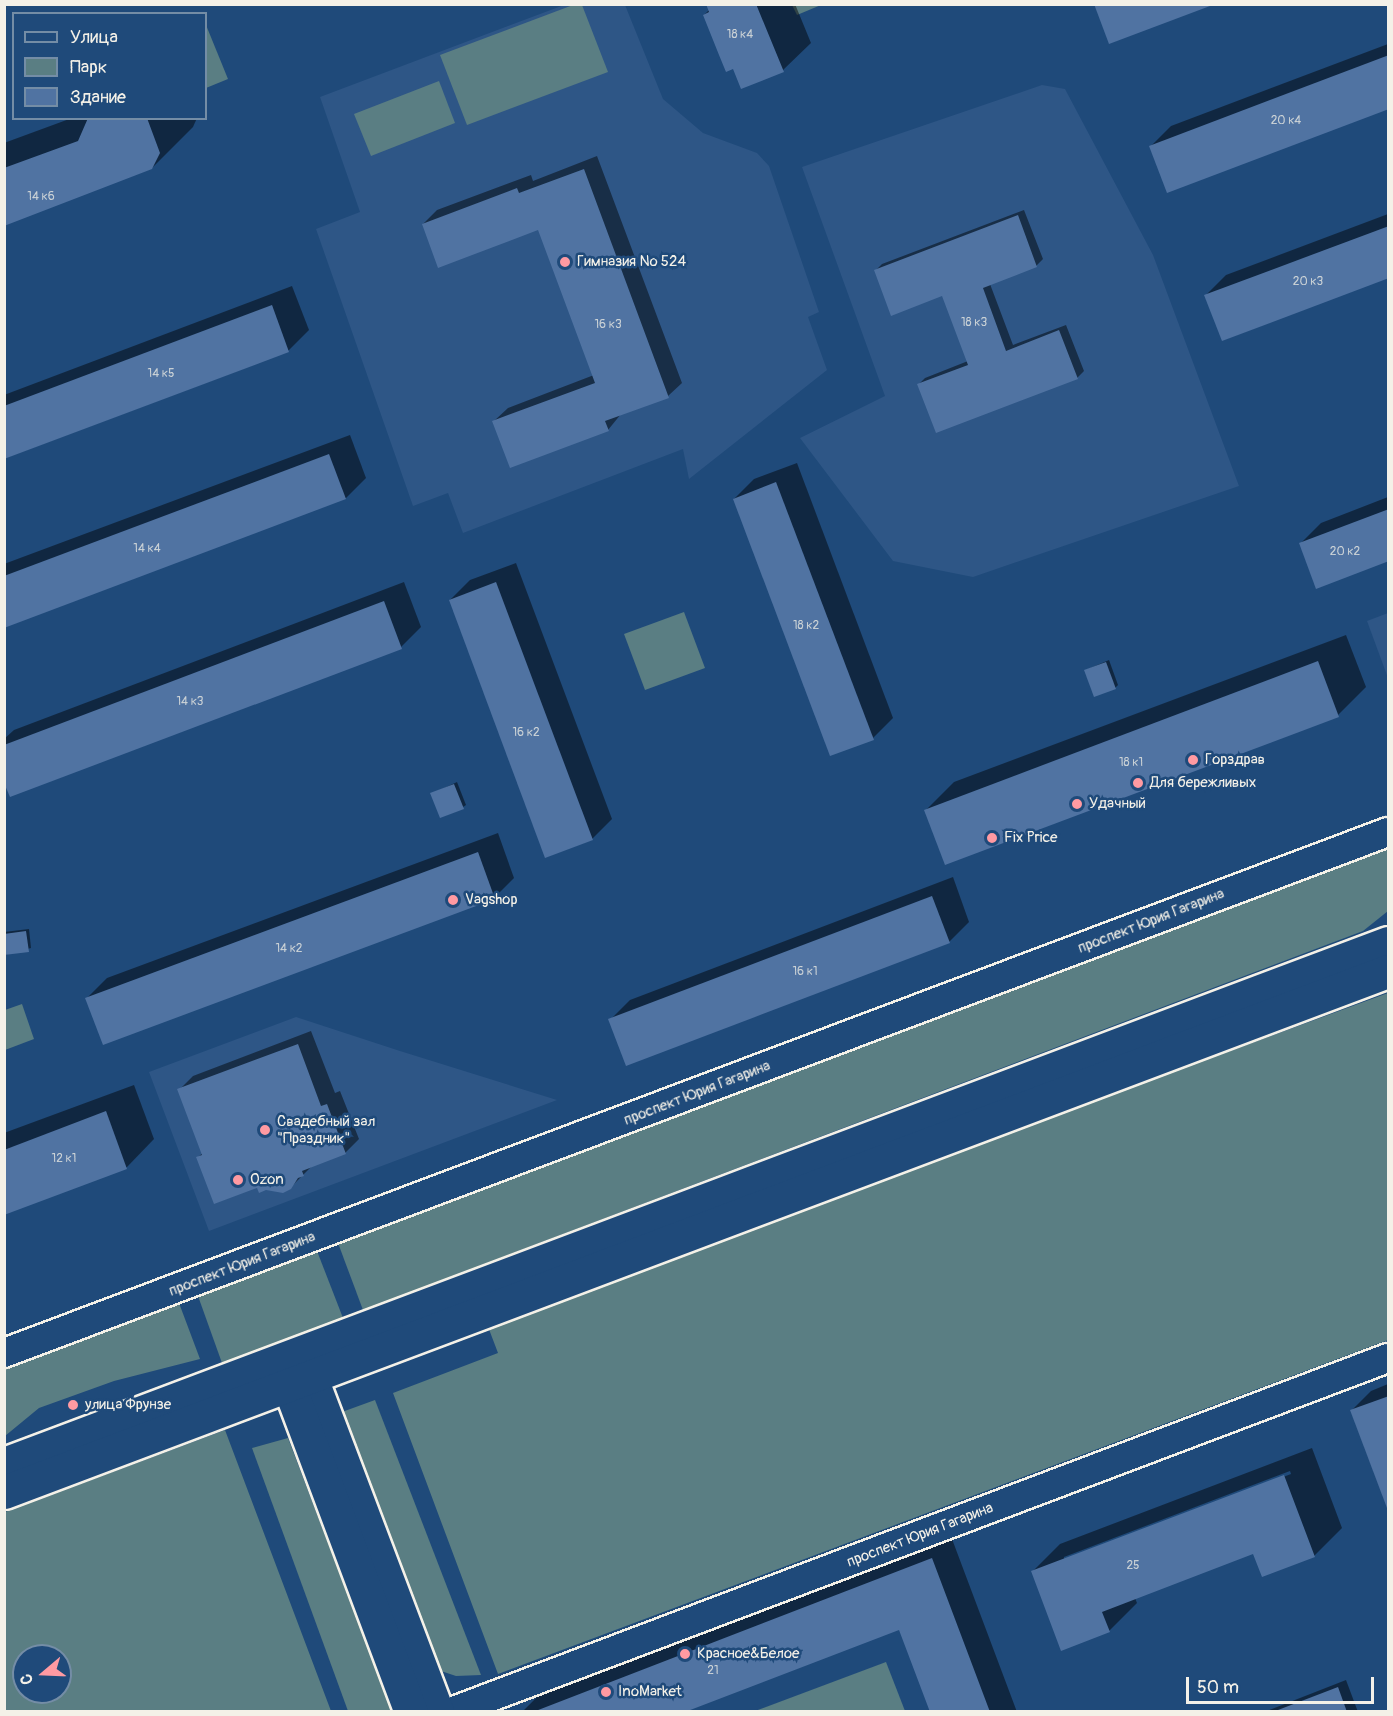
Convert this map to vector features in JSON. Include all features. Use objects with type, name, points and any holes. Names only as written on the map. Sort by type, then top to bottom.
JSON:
[{"type":"main road","points":[[4,1492],[297,1373],[1389,943]]},
{"type":"main road","points":[[4,1464],[297,1373],[1389,971]]},
{"type":"main road","points":[[297,1373],[411,1712]]},
{"type":"main road","points":[[297,1373],[437,1712]]},
{"type":"street","name":"проспект Юрия Гагарина","points":[[4,1353],[1389,832]]},
{"type":"street","name":"проспект Юрия Гагарина","points":[[451,1712],[1389,1358]]},
{"type":"shaded area","name":"Гимназия № 524","points":[[564,5],[625,5],[663,99],[703,133],[757,153],[769,166],[819,312],[808,317],[827,370],[689,479],[683,449],[463,533],[448,493],[413,506],[316,229],[360,212],[320,97]]},
{"type":"shaded area","points":[[1042,85],[1065,89],[1153,255],[1239,486],[973,577],[893,561],[800,438],[885,396],[802,167]]},
{"type":"shaded area","points":[[1388,613],[1388,678],[1367,621]]},
{"type":"shaded area","points":[[296,1017],[557,1100],[209,1231],[149,1072]]},
{"type":"green space","points":[[573,5],[582,5],[608,72],[467,125],[440,55]]},
{"type":"green space","points":[[792,5],[821,5],[797,15]]},
{"type":"green space","points":[[207,27],[228,79],[207,88]]},
{"type":"green space","points":[[439,81],[455,123],[371,156],[354,114]]},
{"type":"green space","points":[[684,612],[705,668],[645,690],[624,634]]},
{"type":"green space","points":[[1388,848],[1388,911],[1363,931],[363,1310],[338,1243]]},
{"type":"green space","points":[[1388,993],[1388,1340],[498,1674],[393,1393],[498,1353],[487,1324]]},
{"type":"green space","points":[[22,1004],[34,1039],[5,1050],[5,1010]]},
{"type":"green space","points":[[317,1251],[343,1318],[222,1363],[198,1296]]},
{"type":"green space","points":[[179,1303],[200,1359],[114,1381],[39,1408],[5,1436],[5,1369]]},
{"type":"green space","points":[[375,1400],[481,1675],[456,1676],[435,1669],[342,1412]]},
{"type":"green space","points":[[225,1430],[331,1711],[5,1711],[5,1512]]},
{"type":"green space","points":[[288,1438],[392,1711],[348,1711],[252,1448]]},
{"type":"green space","points":[[886,1662],[905,1711],[755,1711]]},
{"type":"building","points":[[706,4],[756,4],[784,72],[741,89],[733,69],[726,72],[719,55],[703,15],[709,12]]},
{"type":"building","points":[[1094,4],[1209,4],[1210,6],[1109,44]]},
{"type":"building","points":[[1389,55],[1389,109],[1167,193],[1149,146]]},
{"type":"building","points":[[87,120],[148,120],[160,153],[152,169],[4,226],[4,168],[78,141]]},
{"type":"building","points":[[584,169],[669,398],[605,421],[609,431],[510,468],[492,421],[595,383],[538,230],[438,268],[422,224],[517,188],[519,193]]},
{"type":"building","points":[[1018,215],[1037,267],[983,288],[1006,351],[1059,330],[1078,379],[936,433],[917,384],[968,365],[942,296],[891,316],[874,270]]},
{"type":"building","points":[[1389,226],[1389,278],[1222,341],[1204,295]]},
{"type":"building","points":[[272,305],[289,352],[4,459],[4,406]]},
{"type":"building","points":[[329,454],[346,499],[4,628],[4,576]]},
{"type":"building","points":[[776,482],[874,740],[830,756],[733,499]]},
{"type":"building","points":[[1389,509],[1389,561],[1316,589],[1299,543]]},
{"type":"building","points":[[496,582],[593,840],[545,858],[449,600]]},
{"type":"building","points":[[384,601],[402,649],[10,797],[4,783],[4,745]]},
{"type":"building","points":[[1318,661],[1339,717],[945,865],[924,810]]},
{"type":"building","points":[[1106,662],[1116,689],[1094,697],[1084,670]]},
{"type":"building","points":[[454,784],[464,809],[440,818],[430,793]]},
{"type":"building","points":[[478,852],[495,899],[103,1045],[85,998]]},
{"type":"building","points":[[932,896],[950,943],[626,1066],[608,1019]]},
{"type":"building","points":[[26,931],[29,952],[4,955],[4,934]]},
{"type":"building","name":"Свадебный зал \"Праздник\"","points":[[298,1044],[321,1106],[327,1104],[346,1154],[302,1171],[304,1176],[298,1178],[291,1189],[283,1193],[266,1190],[259,1193],[257,1188],[214,1204],[196,1157],[202,1155],[177,1089]]},
{"type":"building","points":[[106,1111],[127,1169],[4,1215],[4,1150]]},
{"type":"building","points":[[1389,1396],[1389,1507],[1387,1508],[1350,1410]]},
{"type":"building","points":[[1284,1475],[1315,1557],[1262,1577],[1253,1554],[1102,1612],[1110,1632],[1061,1651],[1031,1571]]},
{"type":"building","points":[[932,1558],[990,1712],[930,1712],[899,1630],[685,1712],[533,1712]]},
{"type":"building","points":[[1338,1687],[1347,1712],[1278,1712],[1278,1710]]},
{"type":"place","name":"Гимназия № 524","points":[[565,262]]},
{"type":"place","name":"Горздрав","points":[[1193,760]]},
{"type":"place","name":"Для бережливых","points":[[1138,783]]},
{"type":"place","name":"Удачный","points":[[1077,804]]},
{"type":"place","name":"Fix Price","points":[[992,838]]},
{"type":"place","name":"Vagshop","points":[[453,900]]},
{"type":"place","name":"Свадебный зал \"Праздник\"","points":[[265,1130]]},
{"type":"place","name":"Ozon","points":[[238,1180]]},
{"type":"place","name":"улица Фрунзе","points":[[73,1405]]},
{"type":"place","name":"Красное&Белое","points":[[685,1654]]},
{"type":"place","name":"InoMarket","points":[[606,1692]]}]
